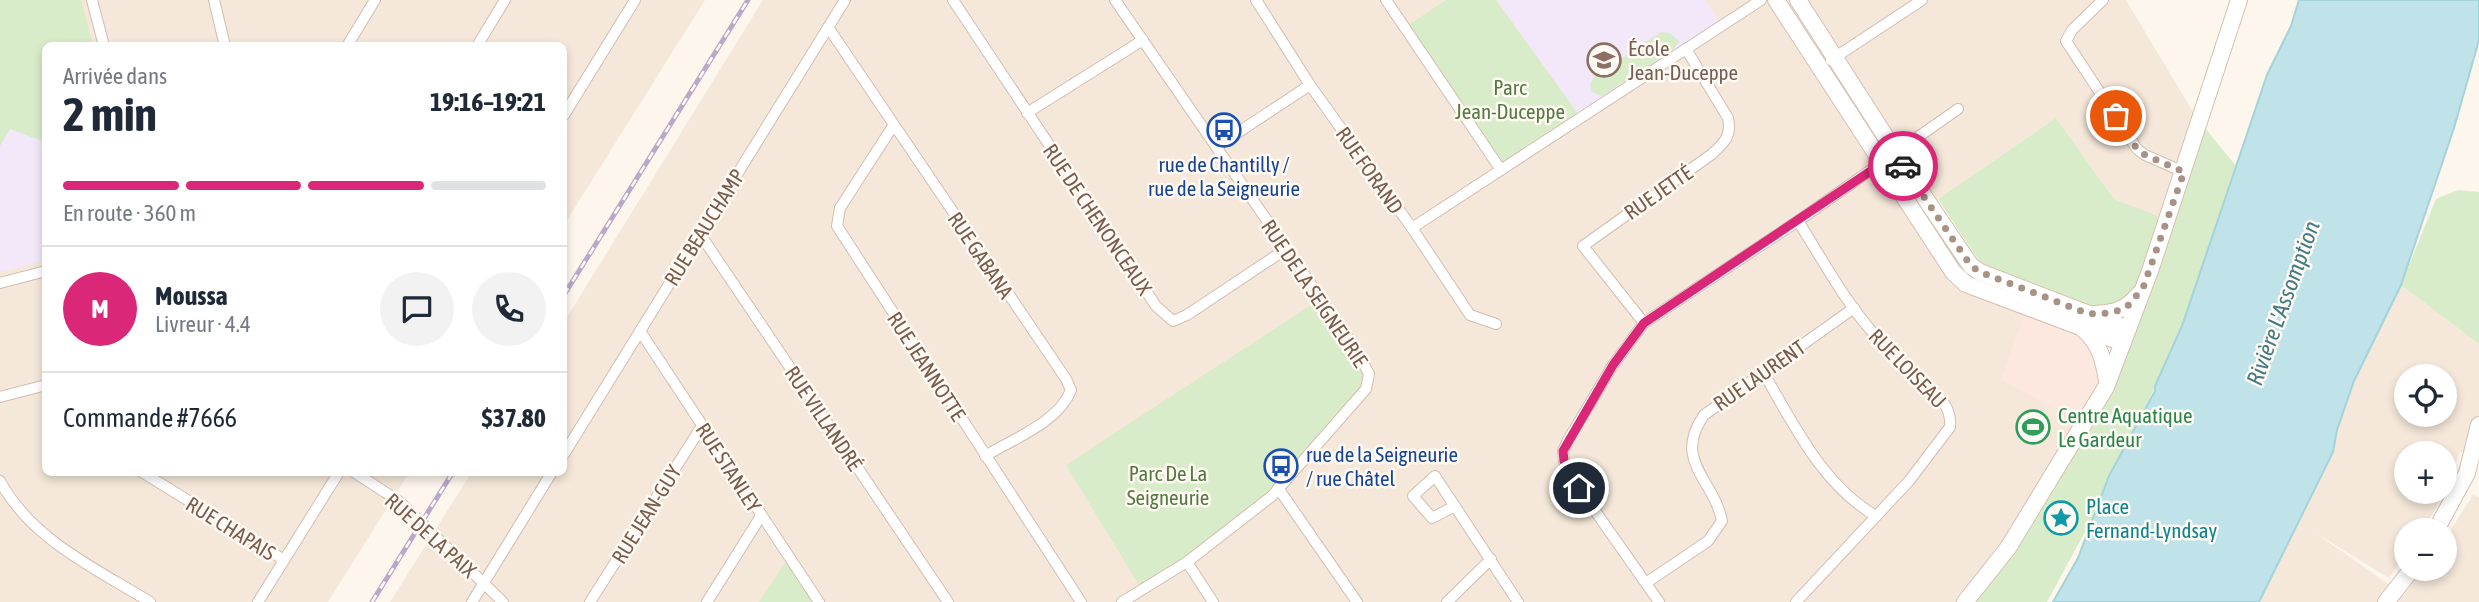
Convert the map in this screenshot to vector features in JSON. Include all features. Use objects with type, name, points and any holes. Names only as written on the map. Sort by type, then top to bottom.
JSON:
[{"type":"street","points":[[92,0],[103,42]]},
{"type":"street","points":[[214,0],[224,42]]},
{"type":"street","points":[[349,42],[375,0]]},
{"type":"street","points":[[479,42],[505,0]]},
{"type":"street","points":[[567,110],[635,0]]},
{"type":"street","name":"RUE BEAUCHAMP","points":[[567,449],[845,0]]},
{"type":"street","name":"RUE DE CHENONCEAUX","points":[[953,0],[1156,306],[1173,321],[1187,315],[1286,249]]},
{"type":"street","name":"RUE DE LA SEIGNEURIE","points":[[1115,0],[1357,351],[1369,374],[1366,389],[1278,488],[1236,525],[1187,562],[1122,602]]},
{"type":"street","name":"RUE FORAND","points":[[1255,0],[1310,85],[1470,315],[1496,324]]},
{"type":"street","points":[[1386,0],[1501,170]]},
{"type":"street","points":[[1412,228],[1760,0]]},
{"type":"street","points":[[1776,0],[1953,272],[1966,284],[2084,320],[2126,308],[2143,288]]},
{"type":"street","points":[[1798,0],[1971,266],[2084,320],[2125,336]]},
{"type":"street","points":[[1819,67],[1922,0]]},
{"type":"street","points":[[2103,0],[2072,30],[2066,41],[2137,149],[2184,172]]},
{"type":"street","points":[[1965,602],[2006,551],[2107,384],[2184,172],[2239,0]]},
{"type":"street","name":"RUE GABANA","points":[[828,27],[1071,390],[1067,401],[1052,416],[985,456]]},
{"type":"street","points":[[1027,113],[1143,40]]},
{"type":"street","name":"RUE JETTÉ","points":[[1644,323],[1583,246],[1698,164],[1727,140],[1730,127],[1728,118],[1686,49]]},
{"type":"street","points":[[1216,147],[1310,85]]},
{"type":"street","points":[[1659,602],[1579,488],[1564,461],[1563,451],[1613,365],[1644,323],[1882,164],[1958,109]]},
{"type":"street","name":"RUE JEANNOTTE","points":[[893,126],[840,208],[837,226],[1081,602]]},
{"type":"street","name":"RUE LOISEAU","points":[[1796,602],[1909,481],[1950,427],[1951,416],[1938,394],[1890,351],[1854,308],[1798,221]]},
{"type":"street","name":"RUE VILLANDRÉ","points":[[700,234],[948,602]]},
{"type":"street","points":[[0,283],[42,272]]},
{"type":"street","name":"RUE LAURENT","points":[[1646,583],[1708,541],[1722,521],[1719,505],[1692,456],[1695,427],[1704,415],[1854,308]]},
{"type":"street","points":[[2084,320],[2102,355],[2107,384]]},
{"type":"street","name":"RUE STANLEY","points":[[640,331],[819,602]]},
{"type":"street","points":[[1763,372],[1797,429],[1832,478],[1861,507],[1875,516]]},
{"type":"street","points":[[0,397],[42,386]]},
{"type":"street","points":[[2446,518],[2472,481],[2479,425]]},
{"type":"street","name":"RUE JEAN-GUY","points":[[590,602],[702,426]]},
{"type":"street","name":"RUE CHAPAIS","points":[[148,476],[284,561]]},
{"type":"street","points":[[258,602],[337,476]]},
{"type":"street","name":"RUE DE LA PAIX","points":[[360,476],[400,502],[503,602]]},
{"type":"street","points":[[472,602],[550,476]]},
{"type":"street","points":[[0,481],[17,508],[45,536],[150,602]]},
{"type":"street","points":[[1278,488],[1357,602]]},
{"type":"street","points":[[1455,506],[1518,602]]},
{"type":"street","points":[[707,602],[761,516]]},
{"type":"street","points":[[1447,602],[1491,559]]},
{"type":"street","points":[[1187,562],[1213,602]]},
{"type":"street","points":[[2386,602],[2403,581]]},
{"type":"shaded area","points":[[0,0],[705,0],[567,220],[567,42],[42,42],[42,476],[407,476],[328,602],[0,602]]},
{"type":"shaded area","points":[[763,0],[2126,0],[2196,117],[2161,217],[2114,199],[2056,118],[1938,199],[1967,285],[2026,310],[2084,425],[1964,602],[819,602],[789,558],[759,602],[390,602],[469,476],[567,476],[567,317]]},
{"type":"shaded area","name":"École Jean-Duceppe","points":[[1497,0],[1705,0],[1722,25],[1581,118]]},
{"type":"shaded area","points":[[42,113],[42,261],[0,272],[0,124]]},
{"type":"shaded area","points":[[2401,285],[2479,344],[2479,458],[2460,452],[2457,459],[2457,441],[2394,441],[2394,504],[2438,504],[2430,518],[2394,518],[2394,571],[2389,578],[2317,534],[2404,595],[2415,581],[2457,581],[2457,520],[2473,495],[2479,497],[2479,602],[2259,602],[2333,452],[2337,430],[2354,381]]},
{"type":"shaded area","points":[[2026,310],[2080,333],[2098,361],[2099,381],[2084,425],[2001,379]]},
{"type":"green space","points":[[0,0],[81,0],[92,42],[42,42],[42,141],[10,129],[0,146]]},
{"type":"green space","name":"Parc Jean-Duceppe","points":[[1446,0],[1496,0],[1581,118],[1501,170],[1405,27]]},
{"type":"green space","points":[[1661,32],[1670,33],[1679,41],[1673,50],[1602,96],[1592,92],[1590,85],[1594,77]]},
{"type":"green space","points":[[2196,117],[2236,166],[2182,326],[2101,508],[2087,528],[2047,602],[1965,602],[2106,387],[2143,278],[2121,302],[2087,308],[1981,264],[1938,199],[2056,118],[2114,199],[2161,217]]},
{"type":"green space","points":[[2458,190],[2479,192],[2479,344],[2401,285],[2436,199]]},
{"type":"green space","name":"Parc De La Seigneurie","points":[[1320,299],[1358,352],[1368,384],[1269,498],[1142,590],[1066,465]]},
{"type":"green space","points":[[789,557],[819,602],[759,602]]},
{"type":"water","name":"Rivière L'Assomption","points":[[2299,0],[2479,0],[2479,40],[2454,128],[2401,285],[2354,381],[2337,430],[2333,452],[2259,602],[2053,602],[2078,558],[2109,476],[2155,391],[2182,326],[2267,75],[2291,26]]},
{"type":"railway","points":[[567,290],[748,0]]},
{"type":"railway","points":[[372,602],[451,476]]},
{"type":"way so far","points":[[1903,166],[1971,266],[1980,272],[2089,314],[2110,313],[2126,308],[2143,288],[2184,172],[2137,149],[2116,116]]},
{"type":"place","name":"École Jean-Duceppe","points":[[1604,60]]},
{"type":"place","name":"rue de Chantilly / rue de la Seigneurie","points":[[1224,130]]},
{"type":"place","name":"Centre Aquatique Le Gardeur","points":[[2033,427]]},
{"type":"place","name":"rue de la Seigneurie / rue Châtel","points":[[1281,466]]},
{"type":"place","name":"Place Fernand-Lyndsay","points":[[2061,518]]},
{"type":"route","points":[[1579,488],[1564,461],[1563,451],[1613,365],[1644,323],[1896,154],[1903,166]]}]
